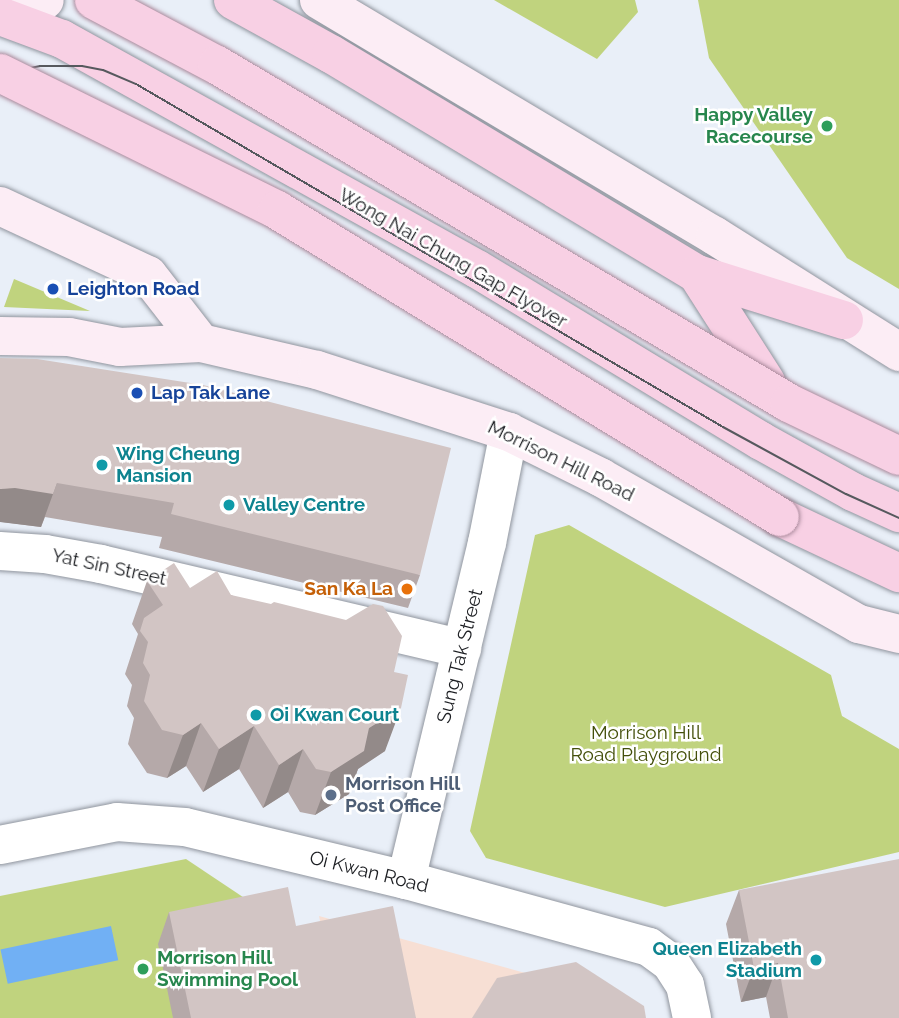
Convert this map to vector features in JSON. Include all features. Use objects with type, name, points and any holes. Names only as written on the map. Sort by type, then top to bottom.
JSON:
[{"type":"highway","points":[[233,0],[343,61],[697,274],[845,320]]},
{"type":"highway","points":[[105,3],[217,65],[789,402],[899,456]]},
{"type":"highway","name":"Wong Nai Chung Gap Flyover","points":[[0,13],[62,39],[477,269],[784,454],[853,492],[899,513]]},
{"type":"highway","points":[[0,73],[277,211],[780,517],[899,573]]},
{"type":"highway","points":[[697,274],[765,382]]},
{"type":"main road","points":[[0,13],[44,0]]},
{"type":"main road","points":[[72,0],[105,3],[219,61],[765,382],[899,448]]},
{"type":"main road","points":[[319,0],[703,229],[899,352]]},
{"type":"main road","points":[[0,206],[148,275],[201,343]]},
{"type":"main road","name":"Morrison Hill Road","points":[[0,336],[69,337],[120,347],[201,343],[317,370],[509,432],[600,477],[859,624],[899,634]]},
{"type":"street","name":"Sung Tak Street","points":[[406,880],[503,472],[509,432]]},
{"type":"street","name":"Yat Sin Street","points":[[0,551],[46,554],[102,564],[462,649]]},
{"type":"street","name":"Oi Kwan Road","points":[[0,845],[117,822],[172,826],[406,880],[649,947],[670,962],[685,985],[692,1018]]},
{"type":"shaded area","points":[[319,916],[608,996],[632,1018],[340,1018]]},
{"type":"green space","points":[[494,0],[635,0],[638,12],[597,59]]},
{"type":"green space","name":"Happy Valley Racecourse","points":[[698,0],[899,0],[899,289],[847,258],[709,58]]},
{"type":"green space","points":[[14,279],[90,311],[4,307]]},
{"type":"green space","name":"Morrison Hill Road Playground","points":[[569,525],[831,675],[842,716],[899,749],[899,852],[665,907],[486,858],[470,831],[535,535]]},
{"type":"green space","name":"Morrison Hill Swimming Pool","points":[[186,859],[276,919],[297,1018],[0,1018],[0,896]]},
{"type":"water","points":[[111,926],[118,960],[8,984],[0,949]]},
{"type":"building","points":[[0,358],[37,359],[203,385],[451,448],[420,575],[171,514],[174,503],[57,483],[53,494],[15,488],[0,489]]},
{"type":"building","name":"Oi Kwan Court","points":[[174,563],[190,588],[217,571],[231,595],[271,604],[274,602],[346,620],[373,604],[383,606],[402,636],[394,672],[408,675],[401,708],[369,728],[364,751],[331,772],[316,769],[303,749],[279,765],[254,726],[219,749],[201,723],[183,735],[162,730],[144,701],[150,675],[143,663],[148,642],[140,631],[144,618],[163,605],[147,581]]},
{"type":"building","name":"Queen Elizabeth Stadium","points":[[899,859],[899,1018],[788,1018],[778,963],[754,968],[739,890]]},
{"type":"building","points":[[288,887],[296,926],[393,906],[416,1018],[191,1018],[169,912]]},
{"type":"building","points":[[576,962],[644,1006],[646,1018],[472,1018],[497,978]]},
{"type":"tram line","points":[[0,74],[40,66],[82,66],[103,70],[136,84],[723,427],[846,494],[899,518]]},
{"type":"place","name":"Happy Valley Racecourse","points":[[827,126]]},
{"type":"place","name":"Leighton Road","points":[[53,289]]},
{"type":"place","name":"Lap Tak Lane","points":[[137,393]]},
{"type":"place","name":"Wing Cheung Mansion","points":[[102,465]]},
{"type":"place","name":"Valley Centre","points":[[229,505]]},
{"type":"place","name":"San Ka La","points":[[407,589]]},
{"type":"place","name":"Oi Kwan Court","points":[[256,715]]},
{"type":"place","name":"Morrison Hill Post Office","points":[[331,795]]},
{"type":"place","name":"Queen Elizabeth Stadium","points":[[816,960]]},
{"type":"place","name":"Morrison Hill Swimming Pool","points":[[143,969]]}]
